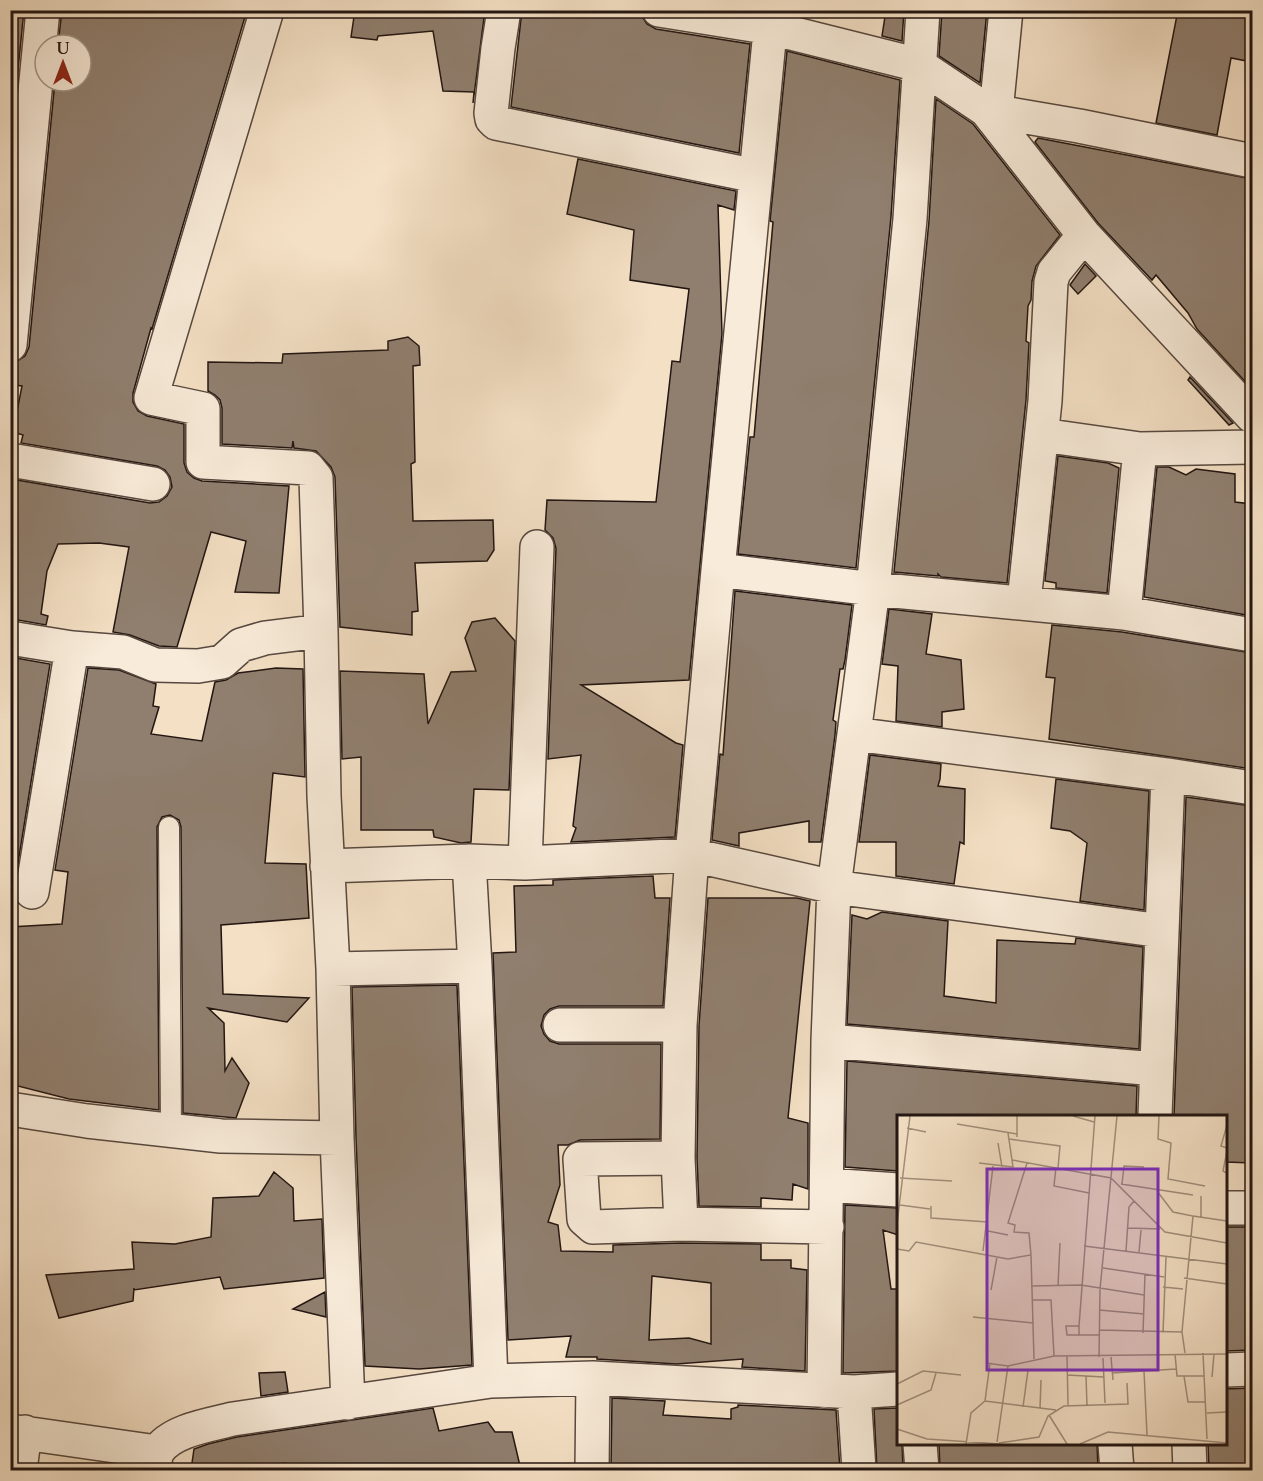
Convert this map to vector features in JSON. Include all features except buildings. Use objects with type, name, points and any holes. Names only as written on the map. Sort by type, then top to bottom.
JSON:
[{"type":"street","points":[[10,345],[21,118],[43,10]]},
{"type":"street","points":[[267,10],[152,398],[203,409],[203,462],[308,468],[316,477],[327,866],[333,969],[337,1138],[348,1403]]},
{"type":"street","points":[[504,10],[491,113],[496,123],[756,176]]},
{"type":"street","points":[[659,10],[772,19],[919,65],[991,111],[1084,235],[1252,416]]},
{"type":"street","points":[[859,1470],[839,1391],[827,1227],[828,1041],[834,887],[873,589],[910,219],[923,10]]},
{"type":"street","points":[[991,111],[1006,10]]},
{"type":"street","points":[[681,1224],[678,1158],[680,1025],[692,855],[717,570],[772,19]]},
{"type":"street","points":[[991,111],[1079,126],[1252,161]]},
{"type":"street","points":[[1024,602],[1042,435],[1051,282],[1054,272],[1084,235]]},
{"type":"street","points":[[1042,435],[1140,449],[1252,447]]},
{"type":"street","points":[[1124,613],[1140,449]]},
{"type":"street","points":[[10,460],[153,484]]},
{"type":"street","points":[[525,863],[537,547]]},
{"type":"street","points":[[717,570],[873,589],[1124,613],[1252,635]]},
{"type":"street","points":[[10,639],[72,648],[123,652],[155,665],[198,666],[222,662],[241,645],[265,638],[321,631]]},
{"type":"street","points":[[32,892],[72,648]]},
{"type":"street","points":[[854,734],[1252,788]]},
{"type":"street","points":[[1155,1115],[1168,775]]},
{"type":"street","points":[[327,866],[469,861],[525,863],[692,855],[834,887],[1162,931]]},
{"type":"street","points":[[469,861],[491,1381]]},
{"type":"street","points":[[333,969],[475,966]]},
{"type":"street","points":[[560,1025],[680,1025]]},
{"type":"street","points":[[828,1041],[1156,1069]]},
{"type":"street","points":[[10,1109],[87,1121],[221,1136],[337,1138]]},
{"type":"street","points":[[678,1158],[580,1159],[585,1219],[589,1225],[592,1227],[681,1224],[827,1227]]},
{"type":"street","points":[[827,1185],[897,1190]]},
{"type":"street","points":[[1227,1208],[1252,1208]]},
{"type":"street","points":[[1227,1370],[1252,1369]]},
{"type":"street","points":[[592,1378],[592,1470]]},
{"type":"street","points":[[20,1470],[18,1431],[156,1461],[176,1436],[233,1419],[491,1381],[592,1378],[839,1391],[897,1389]]},
{"type":"street","points":[[920,1445],[922,1470]]},
{"type":"street","points":[[1115,1445],[1117,1470]]},
{"type":"street","points":[[1189,1445],[1190,1470]]},
{"type":"lane","points":[[169,827],[171,1130]]}]
